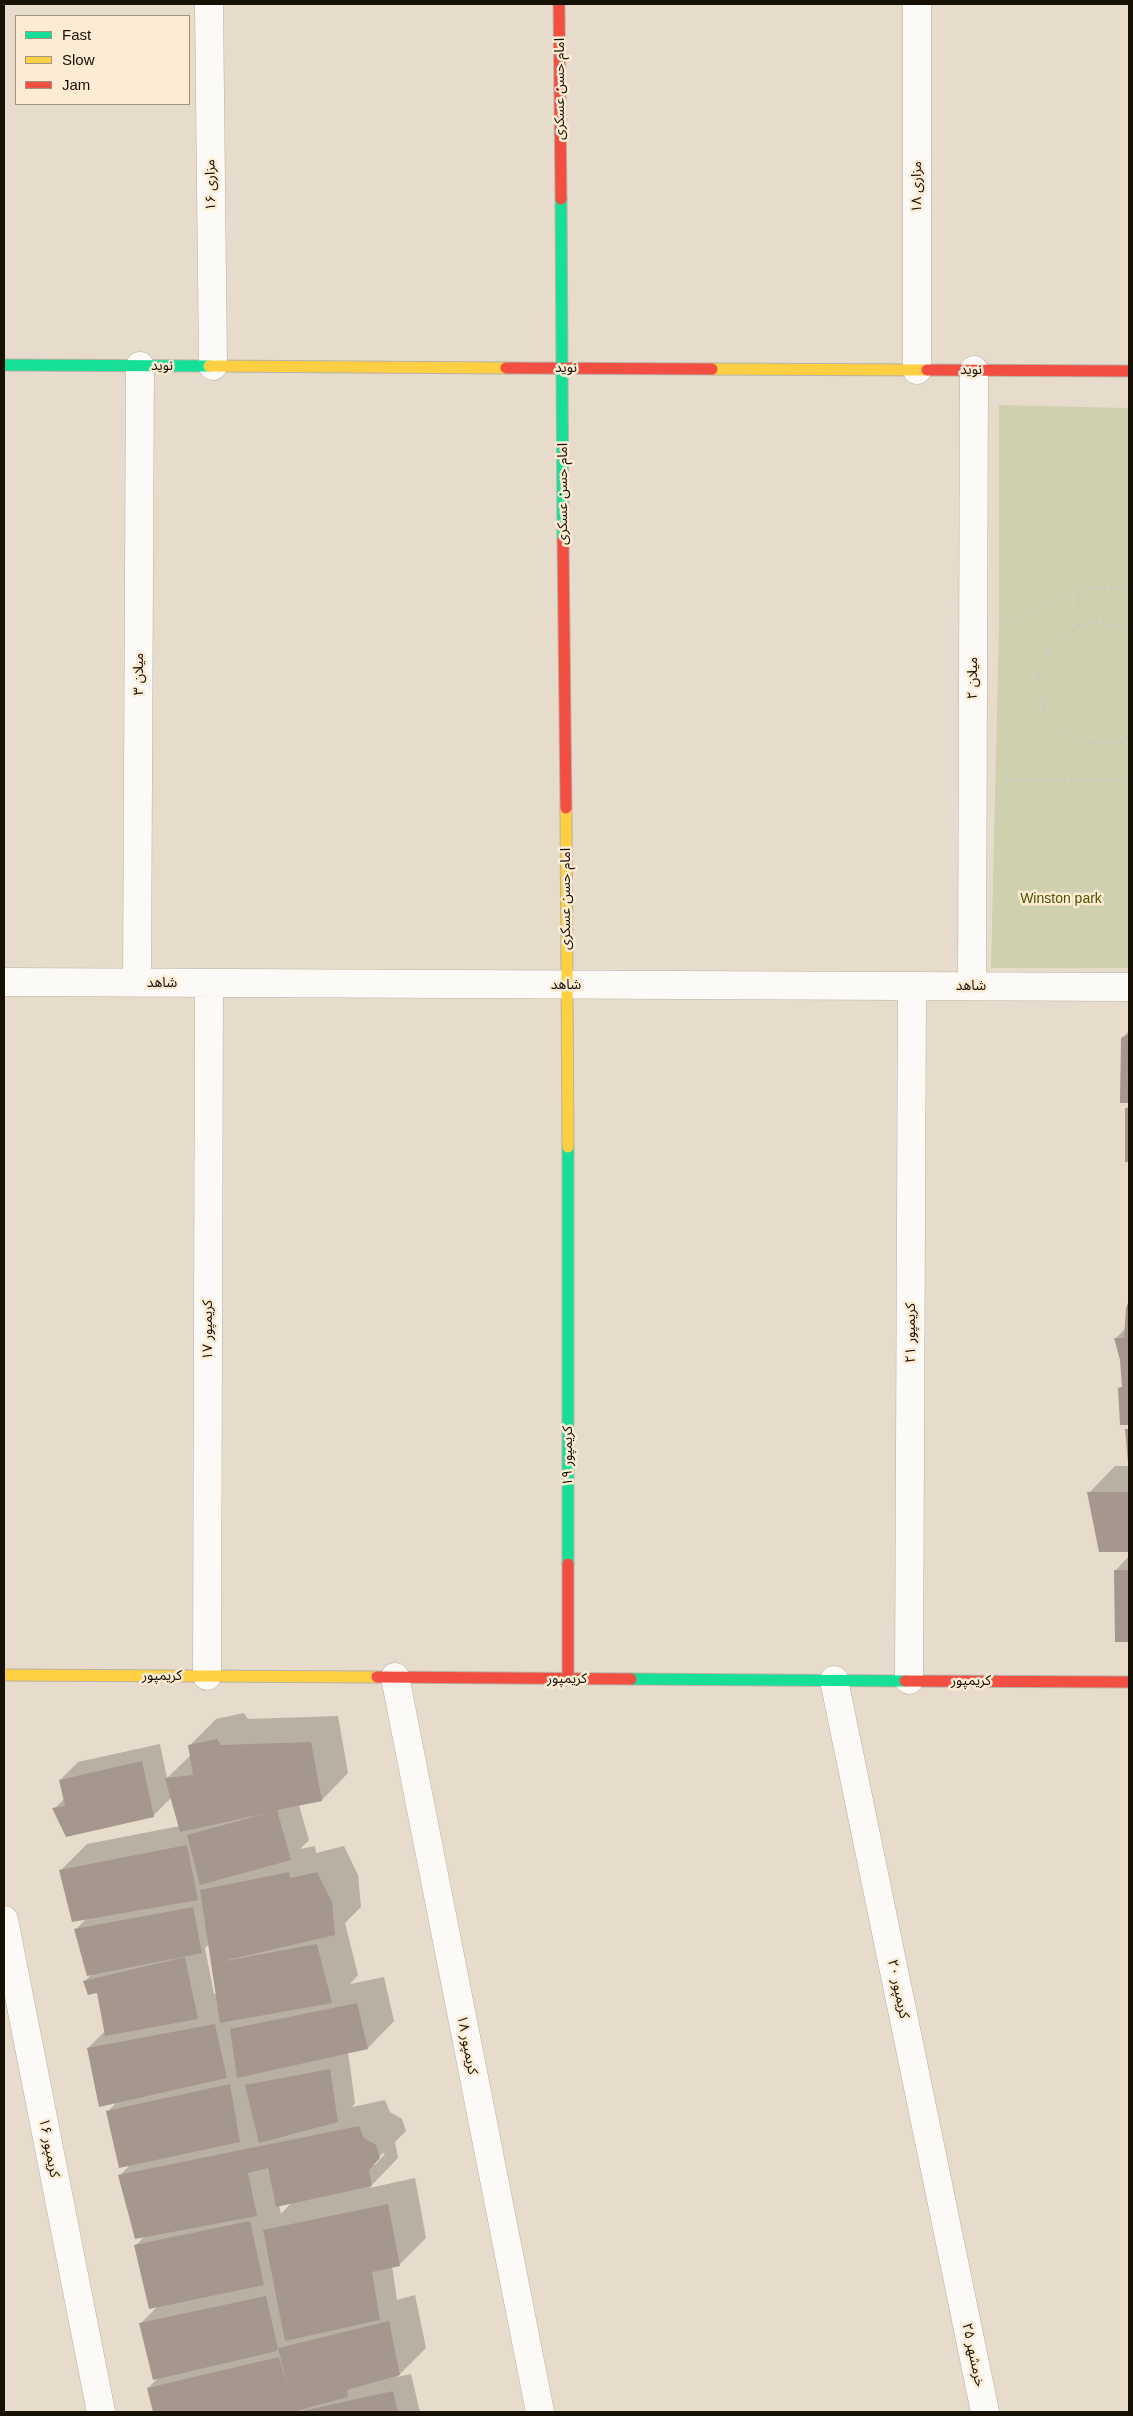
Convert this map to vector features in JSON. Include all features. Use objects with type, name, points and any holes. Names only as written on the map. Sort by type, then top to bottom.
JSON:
[{"type":"street","name":"مزاری ۱۶","points":[[209,4],[213,366]]},
{"type":"street","name":"امام حسن عسکری","points":[[559,4],[569,1234]]},
{"type":"street","name":"مزاری ۱۸","points":[[917,4],[917,370]]},
{"type":"street","name":"نوید","points":[[4,365],[1129,371]]},
{"type":"street","name":"میلان ۳","points":[[137,983],[140,366]]},
{"type":"street","name":"میلان ۲","points":[[972,986],[974,370]]},
{"type":"street","name":"شاهد","points":[[4,982],[1129,987]]},
{"type":"street","name":"کریمپور ۱۷","points":[[207,1676],[209,983]]},
{"type":"street","name":"کریمپور ۲۱","points":[[909,1680],[912,986]]},
{"type":"street","name":"کریمپور ۱۹","points":[[568,1679],[569,1234]]},
{"type":"street","name":"کریمپور","points":[[4,1675],[1129,1682]]},
{"type":"street","name":"کریمپور ۱۸","points":[[395,1677],[540,2412]]},
{"type":"street","name":"کریمپور ۲۰","points":[[834,1680],[961,2298]]},
{"type":"street","name":"کریمپور ۱۶","points":[[4,1920],[101,2412]]},
{"type":"street","name":"خرمشهر ۲۵","points":[[961,2298],[985,2412]]},
{"type":"path","points":[[1078,627],[1079,588]]},
{"type":"path","points":[[973,635],[1079,588],[1129,588]]},
{"type":"path","points":[[1129,630],[1096,620],[1056,636],[1037,675],[1046,717],[1081,743],[1124,741],[1129,736]]},
{"type":"path","points":[[972,781],[1129,779]]},
{"type":"green space","name":"Winston park","points":[[999,405],[1129,408],[1129,968],[991,968],[999,625]]},
{"type":"building","points":[[1129,1034],[1129,1103],[1120,1103],[1121,1038]]},
{"type":"building","points":[[1125,1108],[1129,1108],[1129,1162],[1125,1162]]},
{"type":"building","points":[[1129,1300],[1129,1425],[1120,1425],[1118,1388],[1122,1387],[1120,1360],[1114,1338],[1124,1338],[1126,1308]]},
{"type":"building","points":[[1125,1429],[1129,1429],[1129,1463],[1128,1463]]},
{"type":"building","points":[[1087,1492],[1129,1492],[1129,1552],[1099,1552]]},
{"type":"building","points":[[1114,1570],[1129,1570],[1129,1642],[1115,1642]]},
{"type":"building","points":[[217,1739],[221,1745],[311,1742],[322,1801],[277,1810],[291,1860],[200,1885],[187,1835],[267,1813],[180,1832],[165,1778],[193,1775],[188,1745]]},
{"type":"building","points":[[142,1761],[154,1817],[66,1837],[52,1808],[65,1806],[59,1780]]},
{"type":"building","points":[[187,1845],[198,1900],[72,1922],[59,1870]]},
{"type":"building","points":[[289,1872],[290,1878],[317,1872],[332,1902],[335,1935],[219,1962],[317,1944],[332,2003],[220,2023],[200,1890]]},
{"type":"building","points":[[193,1907],[202,1953],[87,1976],[74,1929]]},
{"type":"building","points":[[185,1957],[198,2019],[105,2036],[97,1993],[88,1995],[83,1981]]},
{"type":"building","points":[[357,2003],[368,2049],[237,2078],[230,2029]]},
{"type":"building","points":[[215,2024],[227,2078],[99,2107],[87,2048]]},
{"type":"building","points":[[330,2069],[338,2122],[259,2143],[245,2085]]},
{"type":"building","points":[[230,2084],[240,2142],[119,2168],[106,2111]]},
{"type":"building","points":[[359,2126],[364,2138],[376,2145],[380,2158],[369,2170],[372,2186],[276,2207],[268,2168],[248,2173],[257,2216],[135,2239],[118,2175]]},
{"type":"building","points":[[388,2204],[400,2266],[372,2272],[380,2320],[285,2341],[263,2230]]},
{"type":"building","points":[[250,2221],[264,2285],[149,2309],[134,2245]]},
{"type":"building","points":[[266,2296],[278,2348],[277,2351],[153,2380],[139,2323]]},
{"type":"building","points":[[389,2321],[400,2375],[347,2390],[348,2397],[293,2412],[153,2412],[147,2388],[279,2357],[288,2389],[278,2348]]},
{"type":"building","points":[[393,2391],[398,2412],[302,2412],[302,2411]]},
{"type":"traffic: fast","points":[[561,199],[563,540]]},
{"type":"traffic: fast","points":[[4,365],[209,366]]},
{"type":"traffic: fast","points":[[568,1147],[568,1564]]},
{"type":"traffic: fast","points":[[631,1679],[905,1681]]},
{"type":"traffic: slow","points":[[209,366],[506,368]]},
{"type":"traffic: slow","points":[[712,369],[927,370]]},
{"type":"traffic: slow","points":[[566,808],[568,1147]]},
{"type":"traffic: slow","points":[[4,1675],[377,1677]]},
{"type":"traffic: jam","points":[[559,4],[561,199]]},
{"type":"traffic: jam","points":[[506,368],[712,369]]},
{"type":"traffic: jam","points":[[927,370],[1129,371]]},
{"type":"traffic: jam","points":[[563,540],[566,808]]},
{"type":"traffic: jam","points":[[568,1564],[568,1679]]},
{"type":"traffic: jam","points":[[377,1677],[631,1679]]},
{"type":"traffic: jam","points":[[905,1681],[1129,1682]]}]
